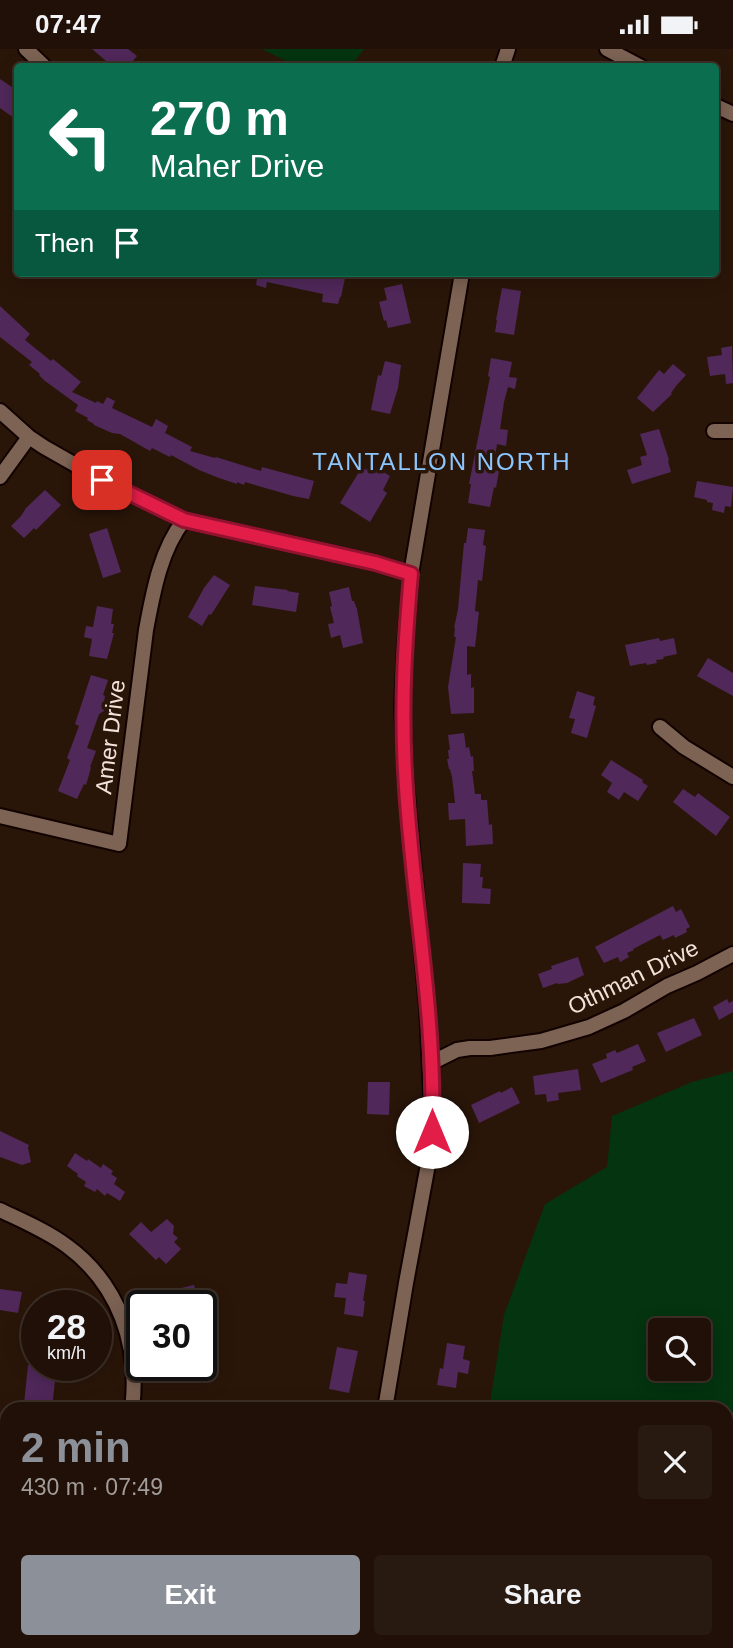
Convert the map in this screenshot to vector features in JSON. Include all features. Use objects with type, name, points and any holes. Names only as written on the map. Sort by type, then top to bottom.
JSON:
[{"type":"street","points":[[26,49],[41,63]]},
{"type":"street","points":[[607,49],[633,63]]},
{"type":"street","points":[[387,1402],[429,1159],[432,1118],[420,931],[405,784],[402,707],[405,645],[411,574],[461,277]]},
{"type":"street","points":[[0,411],[29,437],[102,480],[184,520],[375,563],[411,574]]},
{"type":"street","points":[[714,431],[733,431]]},
{"type":"street","points":[[0,477],[29,437]]},
{"type":"street","name":"Amer Drive","points":[[0,816],[119,844],[146,630],[164,558],[184,520]]},
{"type":"street","points":[[660,727],[684,747],[733,777]]},
{"type":"street","name":"Othman Drive","points":[[430,1063],[457,1050],[541,1041],[589,1027],[733,954]]},
{"type":"street","points":[[0,1210],[44,1231],[67,1246],[98,1275],[113,1297],[128,1333],[133,1361],[132,1402]]},
{"type":"green space","points":[[262,49],[364,49],[353,63],[290,63]]},
{"type":"green space","points":[[733,1071],[733,1402],[490,1402],[504,1315],[545,1204],[607,1167],[612,1116],[692,1082]]},
{"type":"building","points":[[92,49],[128,49],[137,56],[131,63],[108,63]]},
{"type":"building","points":[[0,79],[14,88],[14,118],[0,108]]},
{"type":"building","points":[[247,277],[345,278],[338,304],[322,302],[323,294],[267,282],[266,288],[256,285],[257,279]]},
{"type":"building","points":[[402,284],[411,323],[388,328],[379,302],[387,300],[384,288]]},
{"type":"building","points":[[502,288],[521,291],[514,335],[495,332]]},
{"type":"building","points":[[0,306],[30,334],[25,340],[81,382],[72,392],[103,404],[107,397],[115,401],[112,408],[152,427],[156,419],[168,426],[165,433],[192,447],[190,451],[261,471],[262,467],[314,481],[309,499],[219,478],[171,455],[170,457],[152,448],[150,451],[120,434],[94,425],[75,411],[78,405],[45,381],[29,365],[32,362],[0,337]]},
{"type":"building","points":[[732,346],[733,383],[726,384],[725,374],[710,376],[707,357],[722,355],[721,348]]},
{"type":"building","points":[[491,358],[512,362],[509,377],[517,378],[515,389],[508,387],[504,402],[500,429],[508,430],[506,446],[497,444],[493,470],[499,471],[490,507],[468,503]]},
{"type":"building","points":[[385,361],[401,365],[398,388],[390,414],[371,410],[378,375],[381,376]]},
{"type":"building","points":[[673,364],[686,375],[672,394],[653,412],[637,398],[659,370],[664,374]]},
{"type":"building","points":[[659,429],[671,472],[632,484],[627,470],[642,465],[640,457],[647,455],[640,434]]},
{"type":"building","points":[[370,464],[390,476],[383,490],[387,493],[370,522],[340,503],[362,467],[366,470]]},
{"type":"building","points":[[697,481],[733,487],[731,507],[725,506],[724,513],[712,510],[713,503],[694,497]]},
{"type":"building","points":[[45,490],[61,505],[24,538],[11,526]]},
{"type":"building","points":[[107,528],[121,572],[103,578],[89,534]]},
{"type":"building","points":[[468,528],[485,530],[483,545],[486,546],[482,581],[478,580],[475,611],[479,612],[475,647],[467,646],[467,675],[471,674],[471,688],[474,687],[474,713],[451,714],[448,687]]},
{"type":"building","points":[[214,575],[230,585],[202,626],[188,617]]},
{"type":"building","points":[[255,586],[299,593],[296,612],[252,605]]},
{"type":"building","points":[[349,587],[357,609],[363,643],[343,648],[340,635],[331,638],[328,624],[334,623],[329,592]]},
{"type":"building","points":[[97,606],[113,609],[111,624],[114,624],[114,633],[107,659],[89,656],[92,639],[84,637],[86,626],[93,627]]},
{"type":"building","points":[[659,638],[660,641],[674,638],[677,654],[656,660],[657,663],[630,666],[625,645]]},
{"type":"building","points":[[708,658],[733,673],[733,696],[697,676]]},
{"type":"building","points":[[91,675],[108,680],[103,695],[104,711],[99,714],[87,748],[96,751],[86,785],[84,784],[77,799],[58,791],[70,760],[67,758],[79,726],[75,724]]},
{"type":"building","points":[[577,691],[595,697],[593,705],[596,706],[587,738],[571,733],[575,719],[569,718]]},
{"type":"building","points":[[464,733],[466,748],[469,747],[471,757],[473,756],[475,794],[481,794],[481,800],[487,800],[493,844],[466,846],[465,819],[449,820],[448,803],[455,803],[447,759],[450,750],[448,735]]},
{"type":"building","points":[[611,760],[648,786],[638,801],[624,792],[619,800],[607,792],[612,783],[601,775]]},
{"type":"building","points":[[683,789],[695,797],[698,793],[730,817],[716,836],[673,802]]},
{"type":"building","points":[[463,863],[481,864],[482,888],[491,889],[490,904],[462,903]]},
{"type":"building","points":[[673,906],[676,912],[681,909],[690,927],[686,929],[687,932],[663,940],[660,935],[627,953],[629,957],[620,962],[618,957],[604,963],[595,947]]},
{"type":"building","points":[[578,957],[584,975],[567,983],[543,988],[538,974],[552,969],[551,966]]},
{"type":"building","points":[[727,999],[729,1003],[733,1001],[733,1012],[719,1020],[713,1007]]},
{"type":"building","points":[[694,1018],[702,1035],[666,1052],[657,1033]]},
{"type":"building","points":[[638,1044],[646,1061],[632,1067],[633,1070],[601,1083],[592,1064],[607,1058],[606,1054],[615,1050],[617,1053]]},
{"type":"building","points":[[578,1069],[581,1090],[558,1093],[559,1100],[547,1102],[546,1094],[535,1095],[533,1076]]},
{"type":"building","points":[[368,1082],[390,1082],[389,1115],[367,1114]]},
{"type":"building","points":[[512,1087],[520,1103],[479,1123],[471,1105]]},
{"type":"building","points":[[0,1131],[29,1145],[31,1162],[22,1165],[0,1157]]},
{"type":"building","points":[[75,1153],[101,1168],[103,1164],[113,1171],[111,1174],[117,1178],[114,1184],[125,1192],[120,1201],[107,1193],[105,1196],[97,1189],[95,1192],[84,1186],[86,1182],[67,1166]]},
{"type":"building","points":[[167,1219],[174,1226],[173,1234],[178,1238],[174,1242],[181,1249],[166,1264],[159,1257],[156,1260],[129,1234],[141,1222],[151,1232]]},
{"type":"building","points":[[349,1272],[367,1275],[363,1317],[344,1314],[346,1298],[334,1297],[336,1283],[347,1284]]},
{"type":"building","points":[[194,1285],[195,1290],[177,1290]]},
{"type":"building","points":[[0,1289],[21,1292],[18,1313],[0,1310]]},
{"type":"building","points":[[447,1343],[465,1346],[463,1359],[470,1361],[468,1374],[458,1372],[456,1388],[437,1385],[440,1368],[443,1369]]},
{"type":"building","points":[[337,1347],[358,1351],[349,1393],[329,1389]]},
{"type":"building","points":[[26,1381],[55,1381],[53,1402],[24,1402]]},
{"type":"district","name":"TANTALLON NORTH","points":[[442,461]]},
{"type":"route","points":[[102,480],[184,520],[375,563],[411,574],[402,707],[406,792],[429,1041],[432,1132]]}]
